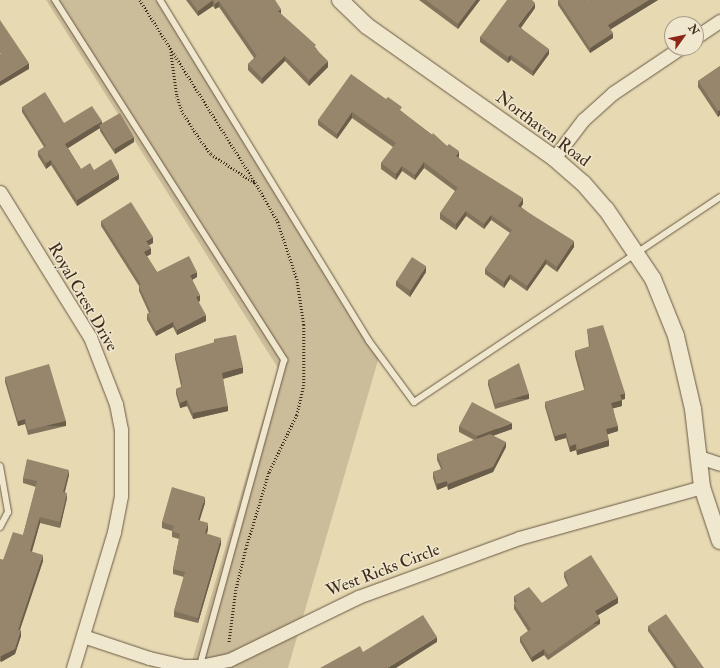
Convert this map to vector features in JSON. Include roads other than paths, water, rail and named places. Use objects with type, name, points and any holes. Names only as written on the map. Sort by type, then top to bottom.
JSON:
[{"type":"street","name":"Northaven Road","points":[[340,0],[368,26],[554,158],[583,183],[606,209],[637,253],[653,280],[676,336],[693,409],[702,487],[720,541]]},
{"type":"street","points":[[704,32],[720,21]]},
{"type":"street","points":[[554,158],[583,120],[613,93],[668,56]]},
{"type":"street","name":"Royal Crest Drive","points":[[0,192],[90,337],[116,404],[121,429],[121,496],[114,532],[73,668]]},
{"type":"street","points":[[699,457],[720,464]]},
{"type":"street","name":"West Ricks Circle","points":[[83,636],[149,658],[183,666],[200,667],[229,660],[254,650],[318,614],[358,597],[520,538],[702,487]]},
{"type":"lane","points":[[55,0],[284,360],[200,667]]},
{"type":"lane","points":[[160,0],[369,340],[414,402],[720,197]]},
{"type":"lane","points":[[0,466],[8,512],[0,527]]}]
